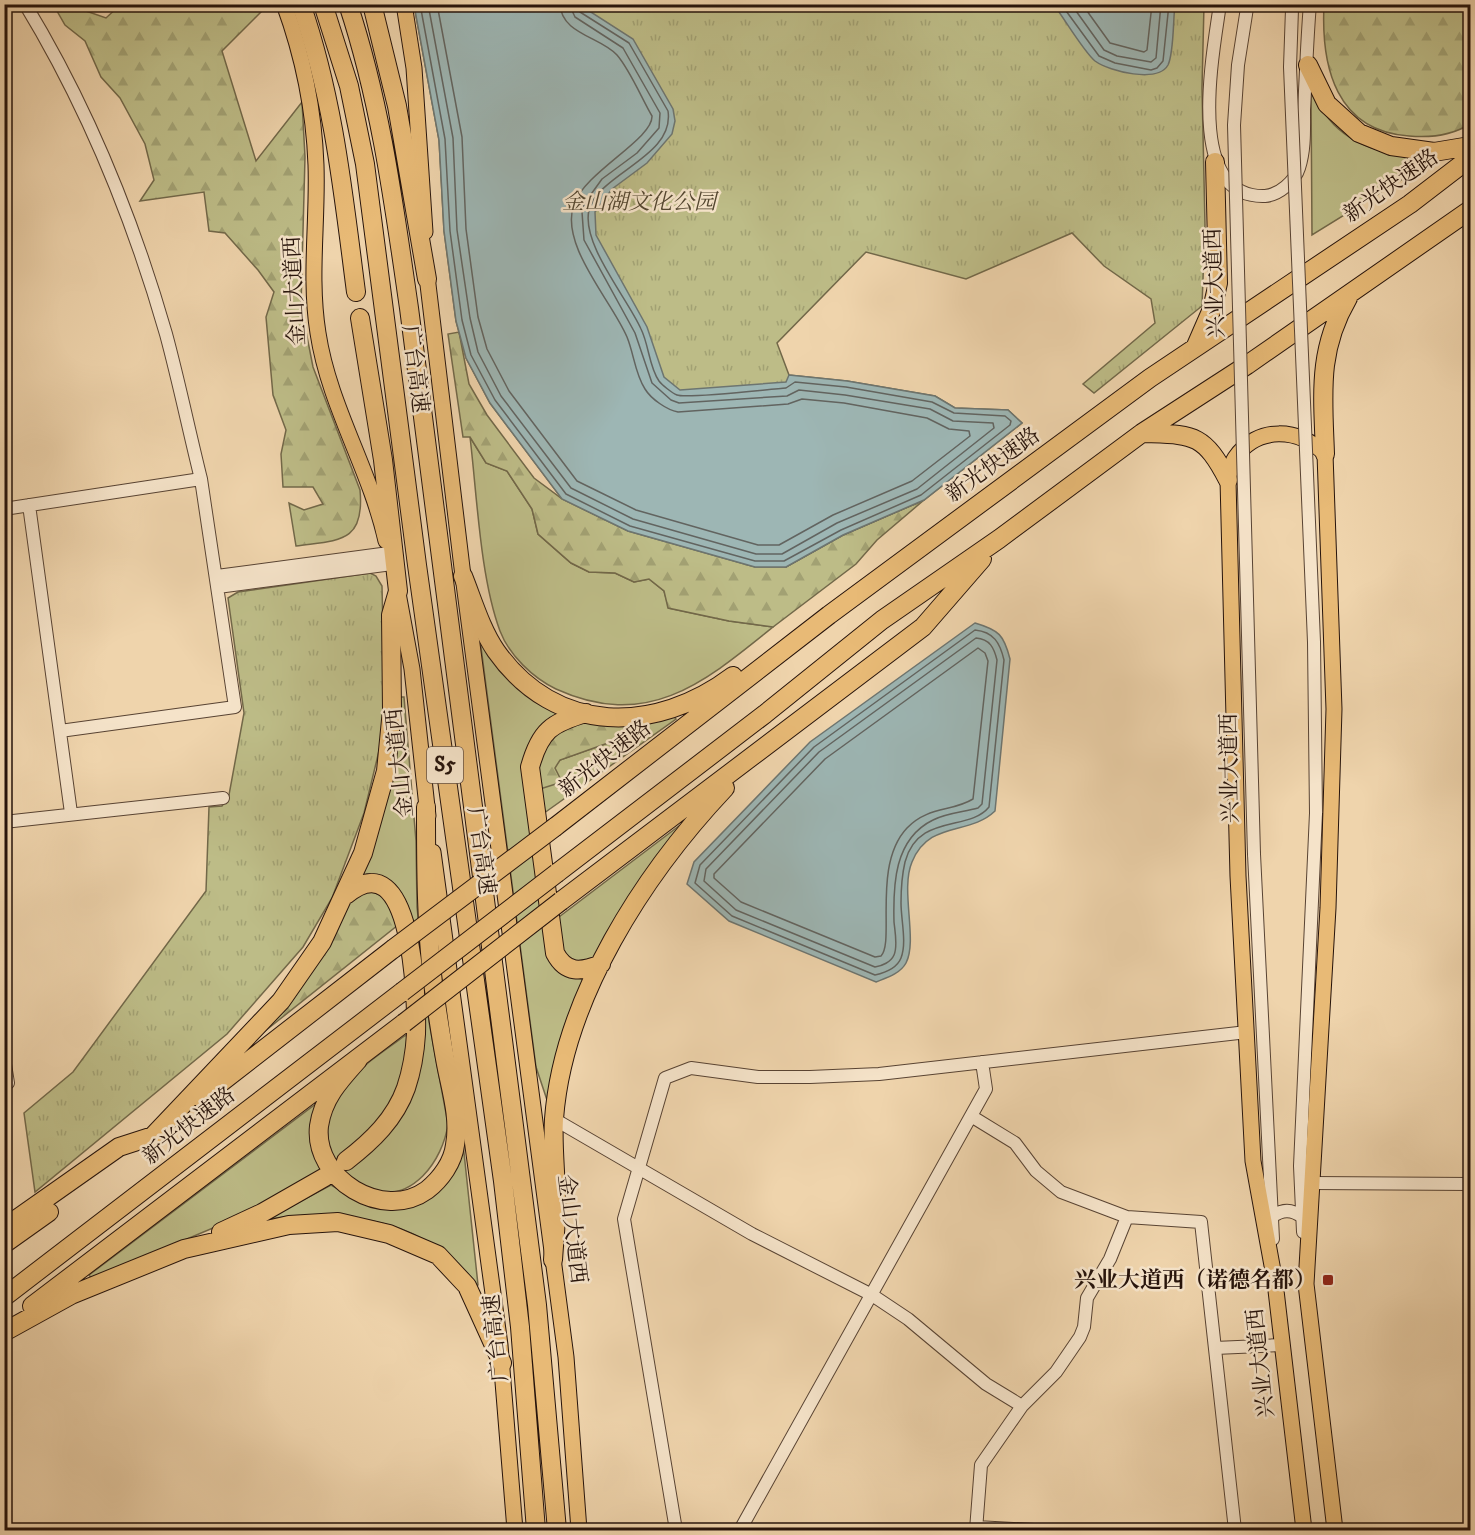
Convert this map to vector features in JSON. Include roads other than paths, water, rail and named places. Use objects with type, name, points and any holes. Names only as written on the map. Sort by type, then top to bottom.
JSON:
[{"type":"highway","points":[[301,4],[314,43],[335,126],[356,292]]},
{"type":"highway","name":"广台高速","points":[[323,4],[349,86],[364,164],[418,577],[502,1181],[520,1327],[536,1530]]},
{"type":"highway","name":"广台高速","points":[[348,4],[363,49],[385,144],[409,308],[537,1305],[557,1530]]},
{"type":"highway","points":[[372,4],[397,106],[427,279]]},
{"type":"highway","points":[[1308,64],[1327,104],[1359,133],[1391,146],[1434,152],[1470,146]]},
{"type":"highway","name":"新光快速路","points":[[4,1244],[153,1136],[393,949],[931,540],[1150,378],[1410,204],[1470,158]]},
{"type":"highway","points":[[1195,348],[1212,309],[1218,283],[1215,162]]},
{"type":"highway","points":[[4,1327],[358,1060],[561,901],[753,758],[923,627],[999,539],[1142,433],[1247,365],[1470,210]]},
{"type":"highway","points":[[1325,454],[1323,365],[1335,320],[1352,291]]},
{"type":"highway","points":[[4,1228],[119,1147],[153,1136],[281,1001],[322,942],[346,895],[369,835],[386,771],[392,710],[391,615],[398,591],[383,460],[360,318]]},
{"type":"highway","points":[[1142,433],[1194,437],[1205,444],[1217,459],[1228,480]]},
{"type":"highway","name":"新光快速路","points":[[4,1297],[765,714],[882,620],[999,539]]},
{"type":"highway","points":[[463,576],[486,634],[512,671],[549,700],[586,713],[612,718],[638,718],[682,707],[724,683],[870,572],[931,540]]},
{"type":"highway","points":[[586,713],[559,721],[544,733],[535,749],[530,767],[555,953],[559,962],[570,970],[580,972],[601,964]]},
{"type":"highway","points":[[553,1260],[556,1211],[554,1119],[566,1047],[601,964],[623,926],[682,839],[753,758]]},
{"type":"highway","points":[[358,1060],[335,1086],[327,1100],[319,1128],[320,1142],[334,1172],[361,1196],[381,1201],[403,1200],[426,1191],[439,1179],[451,1161],[456,1134],[454,1100],[435,994],[427,915],[426,807]]},
{"type":"highway","points":[[346,895],[353,888],[374,884],[384,886],[392,893],[405,923],[416,995],[414,1059],[406,1089],[396,1110],[384,1127],[346,1161]]},
{"type":"highway","points":[[4,1332],[71,1294],[184,1249],[262,1214],[325,1177]]},
{"type":"highway","points":[[184,1249],[289,1225],[315,1222],[338,1222],[397,1236],[438,1255],[467,1286],[502,1363]]},
{"type":"main road","name":"金山大道西","points":[[284,4],[300,57],[314,133],[313,273],[315,314],[322,361],[372,494],[398,591],[412,669],[426,807],[472,1128],[502,1363],[515,1530]]},
{"type":"main road","name":"金山大道西","points":[[404,4],[414,68],[424,194],[427,279],[463,576],[566,1357],[579,1530]]},
{"type":"main road","points":[[1275,1282],[1253,1161],[1238,876],[1228,480],[1234,459],[1246,446],[1259,438],[1280,432],[1297,435],[1314,443],[1325,454],[1334,709],[1328,908],[1306,1284],[1335,1530]]},
{"type":"main road","name":"兴业大道西","points":[[1275,1282],[1304,1530]]},
{"type":"street","points":[[25,4],[76,96],[126,216],[163,325],[201,479],[235,707],[60,730]]},
{"type":"street","points":[[1220,4],[1211,67],[1210,113],[1215,162],[1230,186],[1247,195],[1268,196],[1289,185],[1298,171],[1304,147],[1310,4]]},
{"type":"street","name":"兴业大道西","points":[[1247,6],[1238,65],[1234,125],[1254,854],[1275,1282]]},
{"type":"street","points":[[1292,7],[1290,68],[1314,654],[1316,813],[1300,1166],[1306,1284]]},
{"type":"street","points":[[4,509],[201,479]]},
{"type":"street","points":[[29,505],[71,813]]},
{"type":"street","points":[[217,582],[390,559]]},
{"type":"street","points":[[4,822],[224,798]]},
{"type":"street","points":[[676,1530],[624,1219],[665,1078],[691,1068],[758,1077],[879,1074],[1247,1032]]},
{"type":"street","points":[[4,1058],[8,1083]]},
{"type":"street","points":[[740,1530],[986,1089],[982,1062]]},
{"type":"street","points":[[971,1116],[1015,1143],[1036,1171],[1061,1192],[1127,1217],[1201,1222],[1235,1530]]},
{"type":"street","points":[[554,1119],[752,1234],[872,1295],[908,1319],[986,1384],[1022,1406]]},
{"type":"street","points":[[1313,1183],[1470,1184]]},
{"type":"street","points":[[1272,1217],[1279,1211],[1295,1211],[1302,1217]]},
{"type":"street","points":[[1034,1530],[976,1529],[981,1465],[1022,1406],[1056,1372],[1080,1337],[1084,1327],[1088,1298],[1110,1259],[1127,1217]]},
{"type":"street","points":[[1215,1348],[1281,1345]]},
{"type":"water","points":[[414,5],[580,5],[633,39],[673,109],[675,121],[672,134],[647,163],[612,189],[595,212],[596,235],[647,327],[664,377],[680,390],[786,382],[789,375],[847,381],[935,396],[955,408],[1008,410],[1022,423],[924,500],[843,535],[786,567],[755,567],[628,531],[562,499],[490,403],[466,358],[456,321],[444,231],[439,140]]},
{"type":"water","points":[[1054,5],[1175,5],[1168,65],[1154,74],[1144,75],[1122,72],[1102,65],[1085,50]]},
{"type":"water","points":[[975,623],[990,628],[1003,639],[1010,659],[995,811],[985,819],[973,824],[939,834],[919,849],[909,873],[909,953],[906,963],[900,970],[876,982],[729,921],[687,884],[694,862],[810,742]]},
{"type":"place","name":"兴业大道西（诺德名都）","points":[[1328,1280]]},
{"type":"park label","name":"金山湖文化公园","points":[[639,202]]}]
